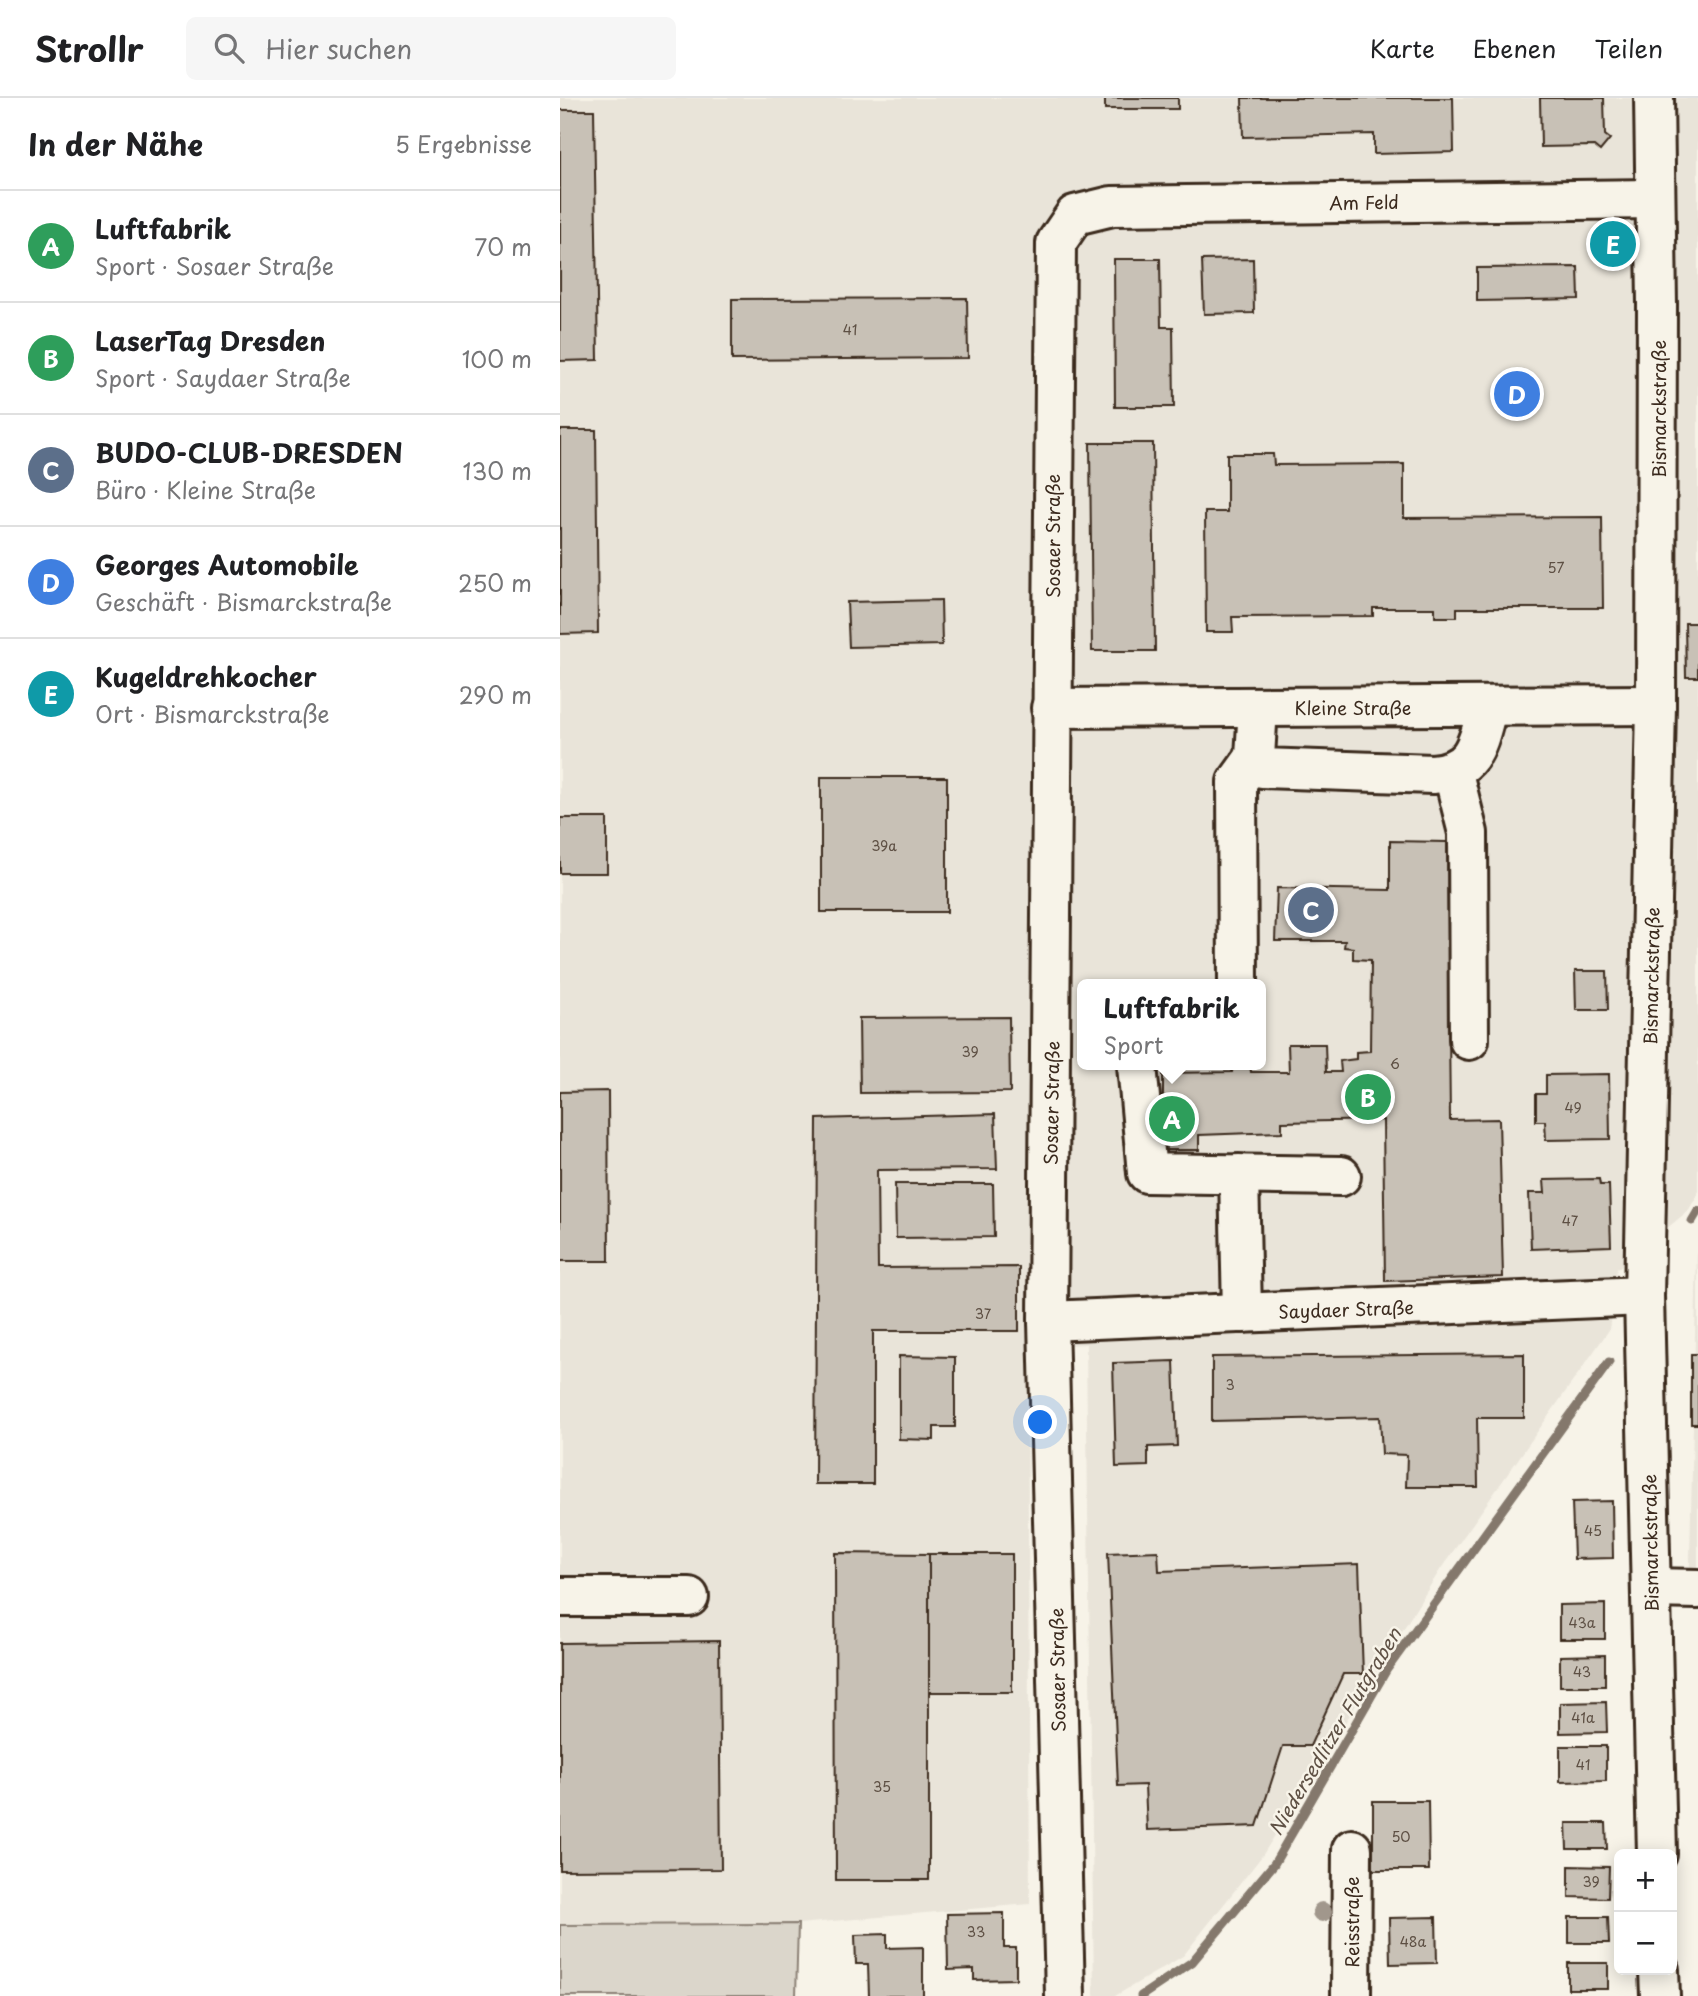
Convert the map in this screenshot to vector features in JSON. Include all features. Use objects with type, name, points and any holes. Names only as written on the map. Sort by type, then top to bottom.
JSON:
[{"type":"street","name":"Bismarckstraße","points":[[1654,98],[1658,345],[1656,705],[1644,1296],[1657,1849]]},
{"type":"street","name":"Am Feld","points":[[1075,215],[1112,206],[1654,199]]},
{"type":"street","name":"Sosaer Straße","points":[[1065,1996],[1048,1321],[1067,1061],[1051,708],[1056,243],[1075,215]]},
{"type":"street","name":"Kleine Straße","points":[[1051,708],[1656,705]]},
{"type":"street","points":[[1255,757],[1262,768],[1452,773],[1462,767],[1475,747],[1488,706]]},
{"type":"street","points":[[1238,979],[1237,782],[1255,757],[1258,707]]},
{"type":"street","points":[[1452,773],[1468,833],[1469,1040]]},
{"type":"street","points":[[1137,1070],[1147,1173],[1342,1176]]},
{"type":"street","points":[[1238,1174],[1242,1313]]},
{"type":"street","name":"Saydaer Straße","points":[[1048,1321],[1644,1296]]},
{"type":"street","points":[[1651,1588],[1698,1589]]},
{"type":"street","points":[[560,1597],[689,1597]]},
{"type":"street","name":"Reisstraße","points":[[1351,1996],[1352,1849]]},
{"type":"street","points":[[1659,1975],[1660,1996]]},
{"type":"shaded area","points":[[560,98],[1698,98],[1698,1194],[1688,1211],[1617,1269],[1609,1330],[1440,1570],[1262,1856],[1183,1956],[1115,1996],[1094,1996],[1086,1344],[1027,1347],[1030,1904],[798,1924],[560,1925]]},
{"type":"shaded area","points":[[1697,1251],[1698,1600],[1689,1600]]},
{"type":"shaded area","points":[[798,1924],[796,1996],[560,1996],[560,1925]]},
{"type":"building","points":[[1105,98],[1178,98],[1178,109],[1105,109]]},
{"type":"building","points":[[1242,98],[1453,98],[1454,152],[1374,154],[1374,134],[1243,137]]},
{"type":"building","points":[[1540,98],[1604,98],[1605,135],[1610,139],[1600,151],[1594,146],[1541,147]]},
{"type":"building","points":[[560,110],[594,110],[598,360],[560,361]]},
{"type":"building","points":[[1114,259],[1160,259],[1161,327],[1173,327],[1174,407],[1115,407]]},
{"type":"building","points":[[1253,259],[1254,313],[1204,314],[1202,260]]},
{"type":"building","points":[[1578,267],[1579,299],[1477,301],[1477,268]]},
{"type":"building","points":[[967,298],[968,358],[732,360],[732,299]]},
{"type":"building","points":[[560,430],[596,430],[598,633],[560,634]]},
{"type":"building","points":[[1090,443],[1153,443],[1155,651],[1092,651]]},
{"type":"building","points":[[1227,454],[1273,454],[1274,465],[1404,464],[1404,518],[1602,517],[1603,608],[1457,608],[1457,617],[1435,617],[1435,608],[1373,608],[1373,616],[1232,617],[1233,632],[1206,632],[1205,512],[1227,512]]},
{"type":"building","points":[[941,600],[942,645],[849,647],[847,602]]},
{"type":"building","points":[[1685,623],[1698,623],[1698,677],[1686,677]]},
{"type":"building","points":[[821,777],[947,777],[947,912],[821,912]]},
{"type":"building","points":[[560,818],[607,818],[607,873],[560,873]]},
{"type":"building","points":[[1390,841],[1447,842],[1450,1120],[1499,1119],[1503,1277],[1385,1281],[1383,1120],[1282,1122],[1282,1132],[1199,1135],[1199,1150],[1163,1150],[1163,1073],[1232,1070],[1289,1072],[1288,1044],[1325,1044],[1326,1072],[1341,1072],[1340,1061],[1356,1059],[1356,1052],[1370,1051],[1371,960],[1353,959],[1353,948],[1344,947],[1345,941],[1275,941],[1277,888],[1390,890]]},
{"type":"building","points":[[1575,971],[1607,971],[1608,1010],[1576,1010]]},
{"type":"building","points":[[1009,1017],[1010,1092],[860,1093],[859,1018]]},
{"type":"building","points":[[1609,1074],[1610,1139],[1546,1140],[1545,1121],[1536,1121],[1536,1094],[1546,1094],[1546,1075]]},
{"type":"building","points":[[608,1091],[609,1261],[560,1261],[560,1092]]},
{"type":"building","points":[[995,1114],[997,1169],[877,1170],[878,1268],[1019,1267],[1019,1331],[873,1331],[873,1484],[815,1484],[817,1119]]},
{"type":"building","points":[[1599,1179],[1600,1185],[1609,1185],[1611,1246],[1531,1249],[1529,1193],[1545,1193],[1544,1180]]},
{"type":"building","points":[[895,1184],[993,1184],[994,1237],[896,1238]]},
{"type":"building","points":[[1524,1354],[1524,1418],[1477,1418],[1478,1487],[1406,1487],[1407,1455],[1382,1454],[1380,1417],[1212,1421],[1212,1357]]},
{"type":"building","points":[[1691,1354],[1698,1354],[1698,1424],[1691,1424]]},
{"type":"building","points":[[899,1356],[955,1357],[955,1427],[934,1427],[934,1440],[899,1439]]},
{"type":"building","points":[[1174,1361],[1177,1446],[1148,1447],[1148,1466],[1116,1467],[1113,1363]]},
{"type":"building","points":[[1612,1501],[1613,1558],[1574,1559],[1572,1502]]},
{"type":"building","points":[[1158,1551],[1159,1571],[1359,1564],[1363,1674],[1343,1674],[1310,1746],[1283,1746],[1257,1826],[1147,1830],[1145,1785],[1118,1786],[1108,1553]]},
{"type":"building","points":[[835,1553],[929,1554],[929,1880],[836,1880]]},
{"type":"building","points":[[929,1554],[1012,1554],[1012,1692],[929,1692]]},
{"type":"building","points":[[1605,1604],[1605,1639],[1559,1639],[1559,1605]]},
{"type":"building","points":[[719,1641],[721,1869],[560,1870],[560,1643]]},
{"type":"building","points":[[1605,1655],[1605,1686],[1560,1686],[1560,1656]]},
{"type":"building","points":[[1606,1702],[1607,1732],[1560,1733],[1560,1703]]},
{"type":"building","points":[[1560,1746],[1606,1746],[1606,1781],[1560,1782]]},
{"type":"building","points":[[1373,1801],[1428,1801],[1429,1870],[1373,1870]]},
{"type":"building","points":[[1566,1823],[1606,1823],[1607,1849],[1567,1849]]},
{"type":"building","points":[[1569,1866],[1609,1867],[1608,1898],[1569,1897]]},
{"type":"building","points":[[1004,1913],[1004,1948],[1016,1948],[1016,1979],[974,1980],[974,1969],[948,1970],[947,1914]]},
{"type":"building","points":[[1436,1917],[1437,1963],[1390,1964],[1389,1918]]},
{"type":"building","points":[[1569,1917],[1608,1917],[1609,1943],[1569,1943]]},
{"type":"building","points":[[887,1934],[887,1948],[923,1947],[923,1996],[869,1996],[868,1964],[856,1964],[855,1935]]},
{"type":"building","points":[[1568,1963],[1608,1963],[1608,1989],[1568,1989]]},
{"type":"waterway","name":"Niedersedlitzer Flutgraben","points":[[1692,1221],[1698,1211]]},
{"type":"waterway","name":"Niedersedlitzer Flutgraben","points":[[1141,1996],[1192,1962],[1274,1864],[1387,1669],[1609,1362]]},
{"type":"place","name":"Kugeldrehkocher","points":[[1613,244]]},
{"type":"place","name":"Georges Automobile","points":[[1517,394]]},
{"type":"place","name":"BUDO-CLUB-DRESDEN","points":[[1311,910]]},
{"type":"place","name":"LaserTag Dresden","points":[[1368,1097]]},
{"type":"place","name":"Luftfabrik","points":[[1172,1119]]}]
